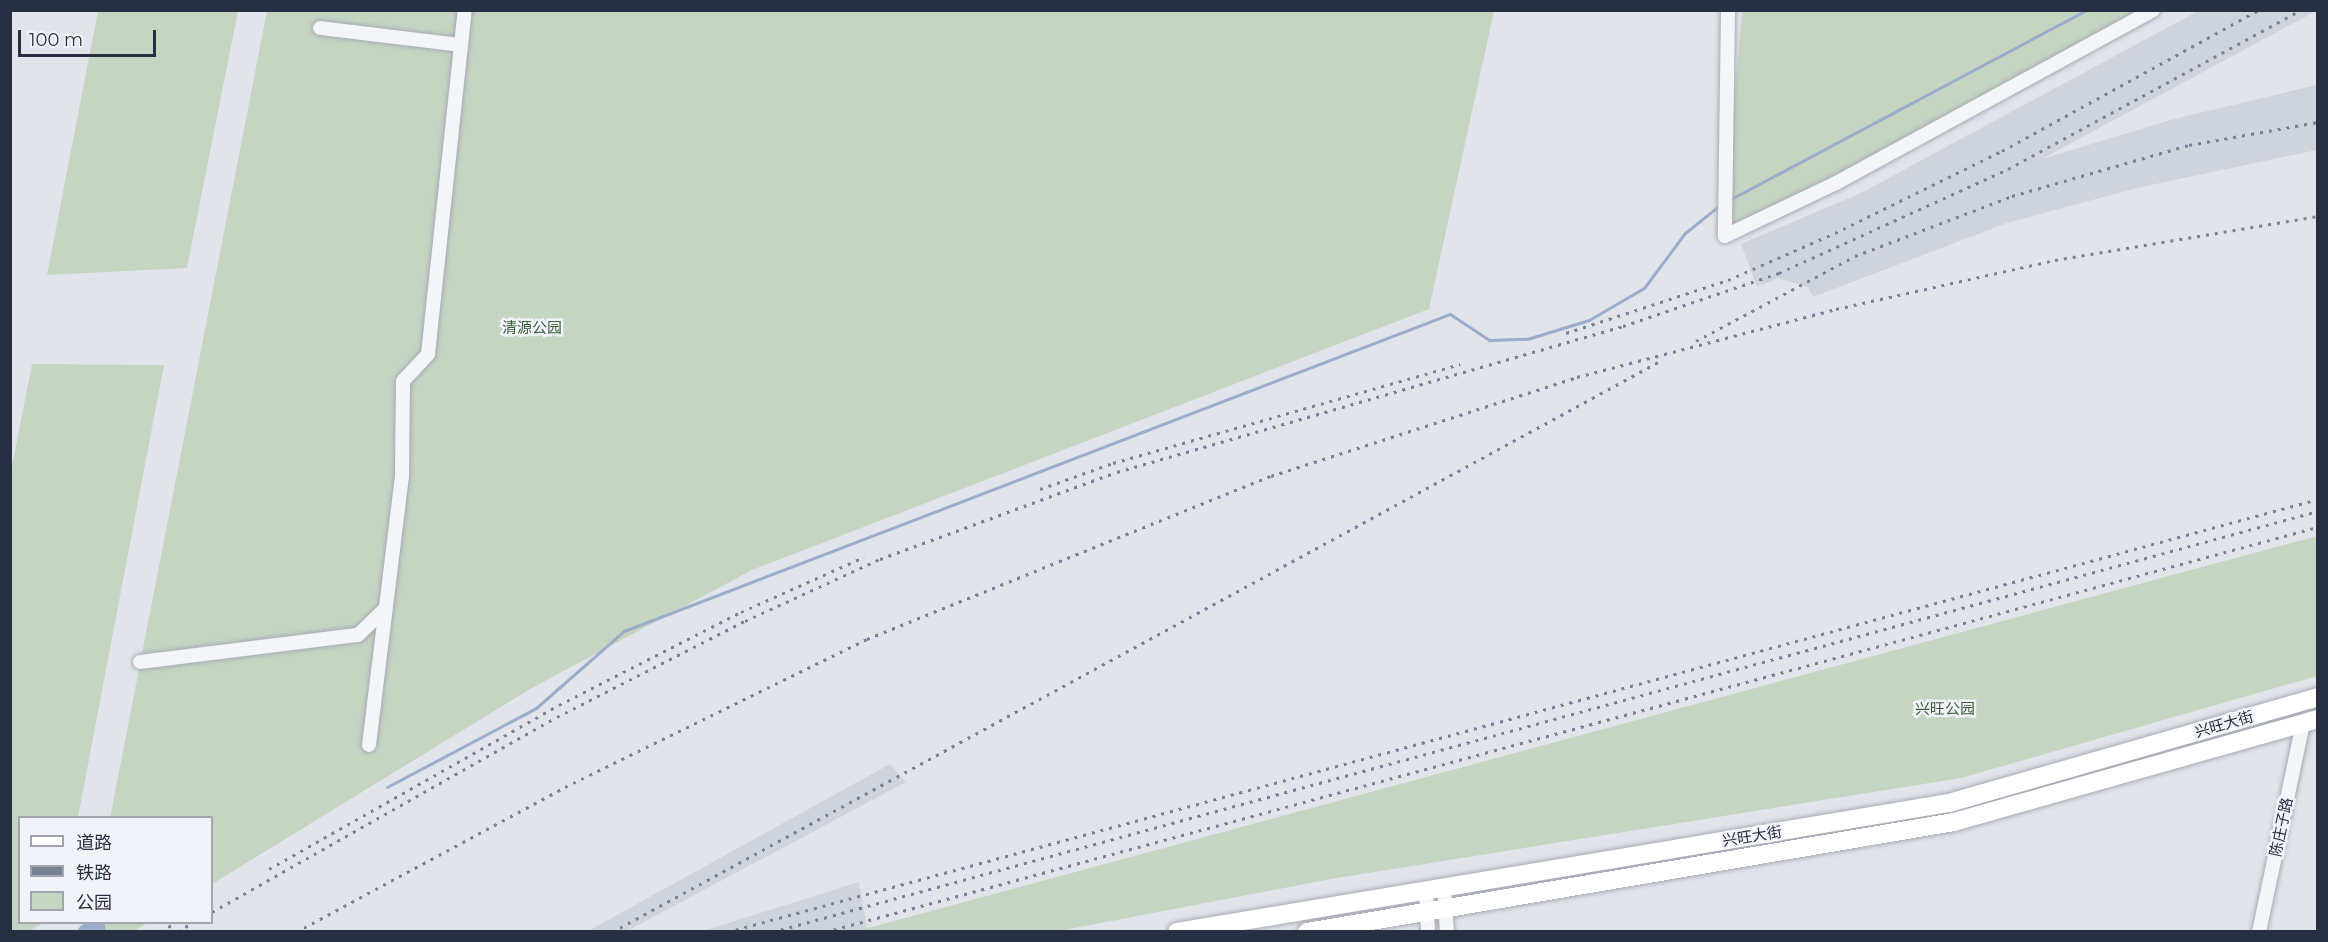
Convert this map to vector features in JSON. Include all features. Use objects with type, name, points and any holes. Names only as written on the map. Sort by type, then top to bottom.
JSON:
[{"type":"main road","name":"兴旺大街","points":[[1177,932],[1949,803],[2318,697]]},
{"type":"main road","name":"兴旺大街","points":[[1307,932],[1954,822],[2310,721]]},
{"type":"street","points":[[369,745],[402,476],[403,381],[428,354],[465,10]]},
{"type":"street","points":[[1728,10],[1732,37],[1721,230],[1732,234],[1836,183],[2153,10]]},
{"type":"street","points":[[320,28],[461,45]]},
{"type":"street","points":[[140,662],[358,635],[385,609]]},
{"type":"street","name":"陈庄子路","points":[[2259,932],[2310,721]]},
{"type":"street","points":[[1444,887],[1447,932]]},
{"type":"street","points":[[1426,890],[1428,932]]},
{"type":"shaded area","points":[[2198,11],[2316,11],[2042,159],[2174,119],[2317,85],[2317,150],[2137,188],[2007,223],[1813,297],[1808,287],[1778,278],[1757,287],[1741,244],[1861,193]]},
{"type":"shaded area","points":[[890,764],[906,782],[627,931],[588,931]]},
{"type":"shaded area","points":[[859,882],[867,928],[857,932],[700,932]]},
{"type":"green space","points":[[98,11],[238,11],[187,268],[47,275]]},
{"type":"green space","name":"清源公园","points":[[267,11],[1494,11],[1429,309],[752,570],[530,689],[213,883],[213,816],[110,816]]},
{"type":"green space","points":[[1742,11],[2162,11],[1723,233]]},
{"type":"green space","points":[[32,364],[164,365],[78,816],[18,816],[18,924],[41,924],[29,931],[11,932],[10,476]]},
{"type":"green space","name":"兴旺公园","points":[[2317,536],[2317,676],[1961,778],[1331,879],[1059,931],[857,931]]},
{"type":"green space","points":[[89,924],[146,924],[133,931],[88,931]]},
{"type":"waterway","points":[[1729,200],[2086,10]]},
{"type":"waterway","points":[[387,787],[536,708],[624,631],[1450,314],[1489,340],[1527,339],[1589,320],[1644,288],[1685,233],[1720,205]]},
{"type":"waterway","points":[[86,932],[97,928]]},
{"type":"railway","points":[[1566,333],[1728,280],[1835,233],[2002,151],[2258,10]]},
{"type":"railway","points":[[213,911],[557,717],[745,621],[880,559],[1117,472],[1623,326],[1779,273],[2008,169],[2301,10]]},
{"type":"railway","points":[[1696,341],[1855,256],[2012,196],[2189,145],[2318,122]]},
{"type":"railway","points":[[296,932],[565,787],[867,639],[1271,476],[1577,377],[1836,309],[2055,260],[2318,216]]},
{"type":"railway","points":[[612,932],[1662,360]]},
{"type":"railway","points":[[1040,489],[1113,463],[1460,364]]},
{"type":"railway","points":[[727,932],[2318,499]]},
{"type":"railway","points":[[772,932],[2318,511]]},
{"type":"railway","points":[[825,932],[2318,527]]},
{"type":"railway","points":[[269,869],[559,705],[741,612],[864,557]]},
{"type":"railway","points":[[161,932],[173,924]]},
{"type":"railway","points":[[178,932],[190,924]]}]
